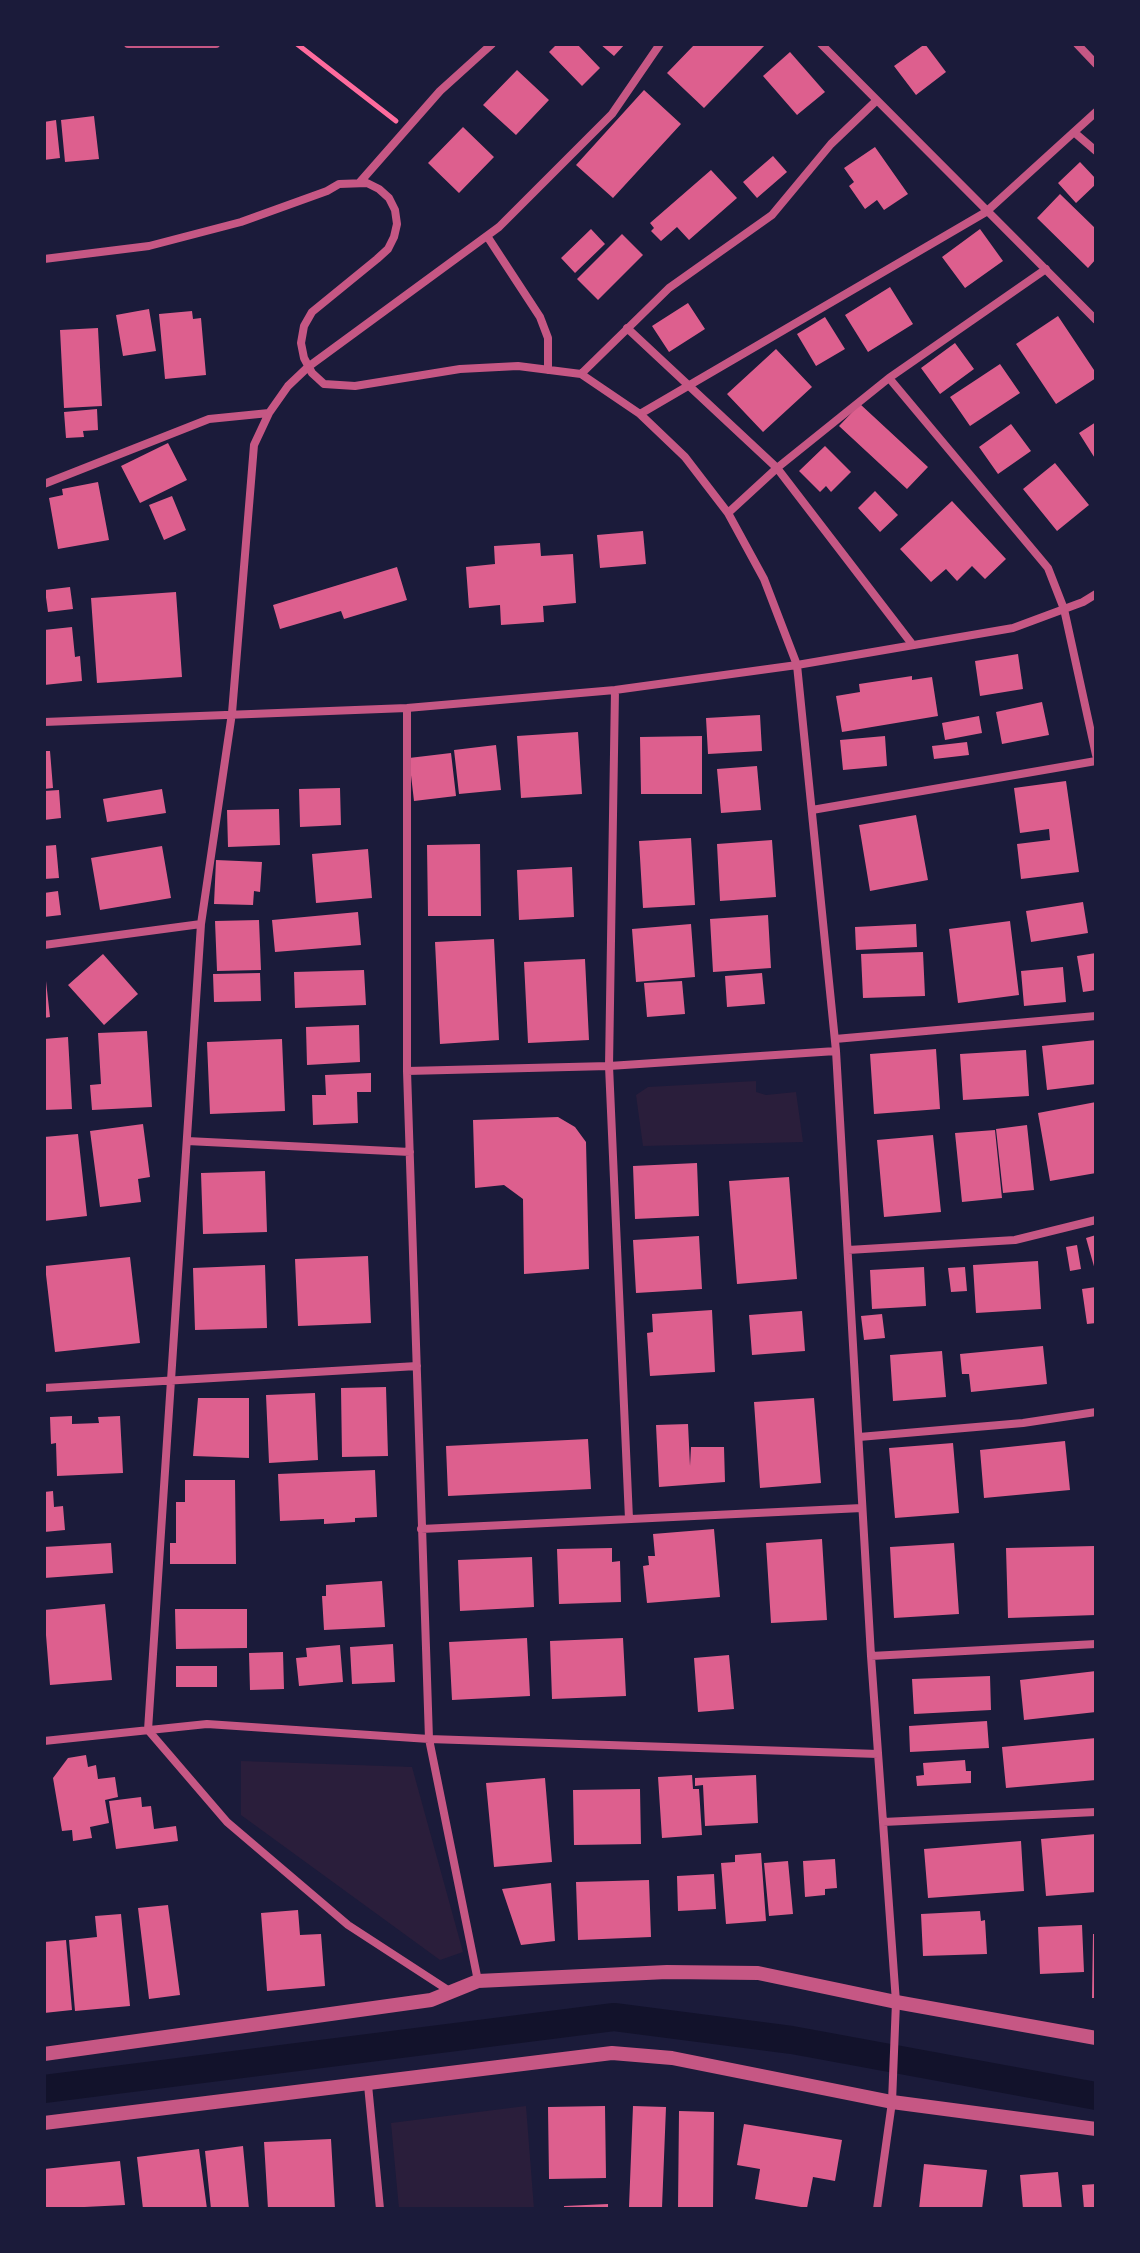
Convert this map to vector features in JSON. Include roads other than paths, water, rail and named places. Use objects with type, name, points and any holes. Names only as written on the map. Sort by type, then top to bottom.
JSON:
[{"type":"street","points":[[128,44],[216,44]]},
{"type":"street","points":[[360,182],[440,91],[492,44]]},
{"type":"street","points":[[451,1992],[348,1925],[227,1822],[148,1730],[201,924],[232,713],[254,445],[269,413],[288,386],[308,367],[487,236],[612,114],[660,44]]},
{"type":"street","points":[[821,44],[1096,320]]},
{"type":"street","points":[[1077,44],[1096,64]]},
{"type":"street","points":[[581,374],[669,288],[772,215],[831,144],[876,101]]},
{"type":"street","points":[[640,414],[986,212],[1096,112]]},
{"type":"street","points":[[1075,133],[1096,151]]},
{"type":"street","points":[[44,259],[149,246],[241,222],[339,184],[360,182],[379,189],[389,198],[395,210],[397,224],[388,249],[312,312],[304,326],[301,343],[308,367],[324,384],[355,386],[460,369],[518,366],[581,374],[640,414],[685,457],[728,513],[764,579],[797,665],[836,1051],[871,1656],[896,2002],[892,2102],[877,2209]]},
{"type":"street","points":[[487,236],[540,317],[548,338],[548,370]]},
{"type":"street","points":[[728,513],[777,468],[889,378],[1046,269]]},
{"type":"street","points":[[627,328],[777,468],[912,644]]},
{"type":"street","points":[[889,378],[1048,568],[1064,609],[1096,755]]},
{"type":"street","points":[[44,484],[209,419],[269,413]]},
{"type":"street","points":[[44,722],[407,708],[615,690],[797,665],[1013,628],[1096,594]]},
{"type":"street","points":[[615,690],[609,1066],[629,1519]]},
{"type":"street","points":[[407,708],[407,1071],[429,1739],[478,1981]]},
{"type":"street","points":[[812,810],[1096,761]]},
{"type":"street","points":[[44,945],[201,924]]},
{"type":"street","points":[[835,1039],[1096,1016]]},
{"type":"street","points":[[407,1071],[609,1066],[836,1051]]},
{"type":"street","points":[[187,1141],[410,1152]]},
{"type":"street","points":[[848,1250],[1015,1240],[1096,1220]]},
{"type":"street","points":[[44,1388],[417,1366]]},
{"type":"street","points":[[859,1437],[1023,1423],[1096,1412]]},
{"type":"street","points":[[421,1529],[862,1508]]},
{"type":"street","points":[[871,1656],[1096,1644]]},
{"type":"street","points":[[44,1741],[207,1724],[429,1739],[878,1754]]},
{"type":"street","points":[[883,1822],[1096,1812]]},
{"type":"street","points":[[44,2054],[431,2000],[478,1981],[667,1972],[758,1973],[896,2002],[1096,2038]]},
{"type":"street","points":[[44,2123],[612,2053],[672,2058],[892,2102],[1096,2129]]},
{"type":"street","points":[[368,2085],[380,2209]]},
{"type":"waterway","points":[[44,2089],[614,2017],[792,2040],[1096,2096]]}]
